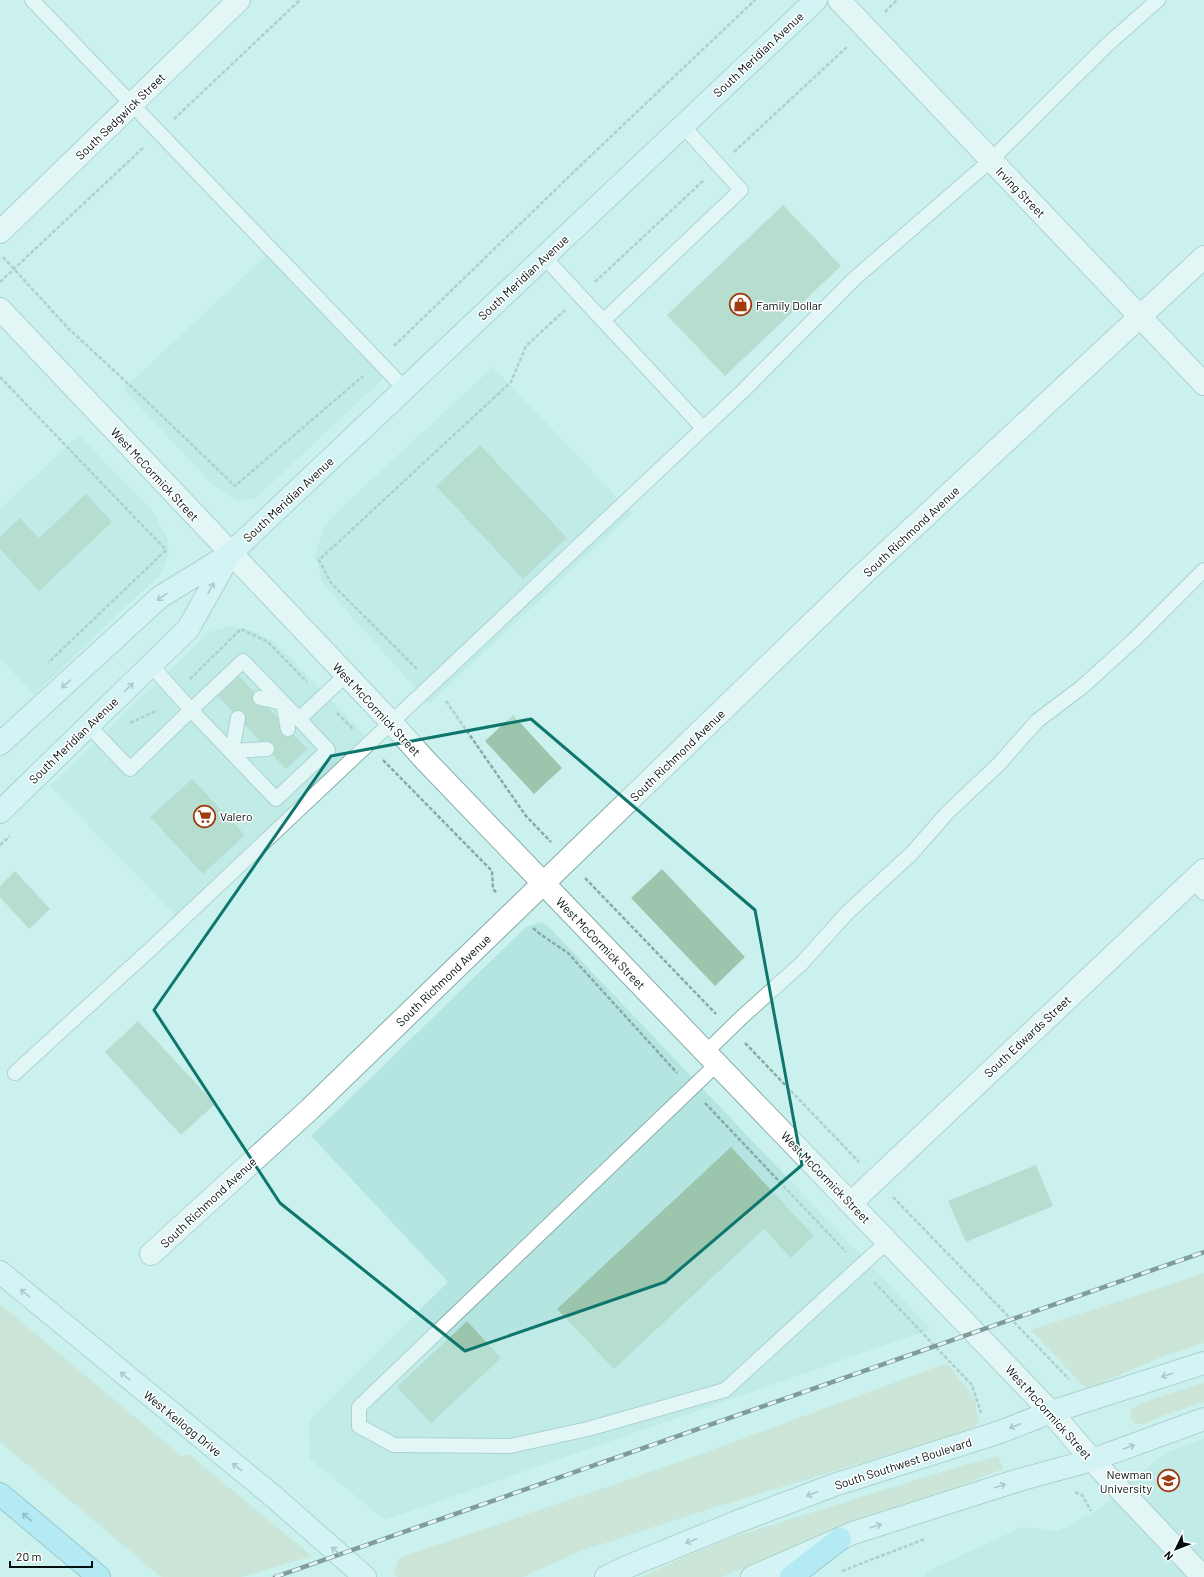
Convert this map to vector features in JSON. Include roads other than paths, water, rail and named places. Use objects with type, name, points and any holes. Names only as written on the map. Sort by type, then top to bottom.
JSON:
[{"type":"highway","points":[[0,1494],[99,1577]]},
{"type":"highway","points":[[792,1577],[840,1539]]},
{"type":"main road","name":"South Meridian Avenue","points":[[0,744],[160,598],[230,554],[816,0]]},
{"type":"main road","name":"South Meridian Avenue","points":[[0,812],[188,629],[230,554]]},
{"type":"main road","name":"West Kellogg Drive","points":[[0,1272],[273,1496],[365,1577]]},
{"type":"main road","name":"South Southwest Boulevard","points":[[606,1577],[629,1566],[727,1526],[834,1485],[1000,1432],[1051,1412],[1204,1363]]},
{"type":"main road","points":[[752,1577],[860,1531],[1019,1480],[1092,1460],[1204,1420]]},
{"type":"street","name":"South Sedgwick Street","points":[[0,232],[239,0]]},
{"type":"street","name":"Irving Street","points":[[839,0],[1204,384]]},
{"type":"street","name":"South Richmond Avenue","points":[[151,1254],[310,1109],[859,578],[1204,257]]},
{"type":"street","name":"West McCormick Street","points":[[0,309],[230,554],[391,722],[425,760],[1051,1412],[1092,1460],[1203,1577]]},
{"type":"street","name":"South Edwards Street","points":[[851,1203],[1200,882]]},
{"type":"lane","points":[[32,0],[405,389]]},
{"type":"lane","points":[[15,1072],[154,946],[744,390],[854,279],[991,160],[1108,44],[1158,0]]},
{"type":"lane","points":[[603,321],[741,190],[683,126]]},
{"type":"lane","points":[[544,257],[703,428]]},
{"type":"lane","points":[[888,1241],[725,1390],[588,1429],[510,1446],[394,1445],[359,1426],[359,1407],[711,1058],[742,1017],[801,964],[848,912],[912,853],[948,812],[999,764],[1037,721],[1082,687],[1120,653],[1204,570]]},
{"type":"lane","points":[[89,726],[130,769],[192,710],[243,661],[328,750],[276,799],[192,710],[151,665]]},
{"type":"lane","points":[[300,719],[346,675]]},
{"type":"lane","points":[[260,698],[283,703]]},
{"type":"lane","points":[[283,703],[288,729]]},
{"type":"lane","points":[[232,751],[238,718]]},
{"type":"lane","points":[[232,751],[267,749]]},
{"type":"lane","points":[[300,776],[316,793]]},
{"type":"railway","points":[[275,1577],[1204,1252]]},
{"type":"place","name":"Family Dollar","points":[[741,305]]},
{"type":"place","name":"Valero","points":[[205,816]]},
{"type":"place","name":"Newman University","points":[[1168,1481]]}]
